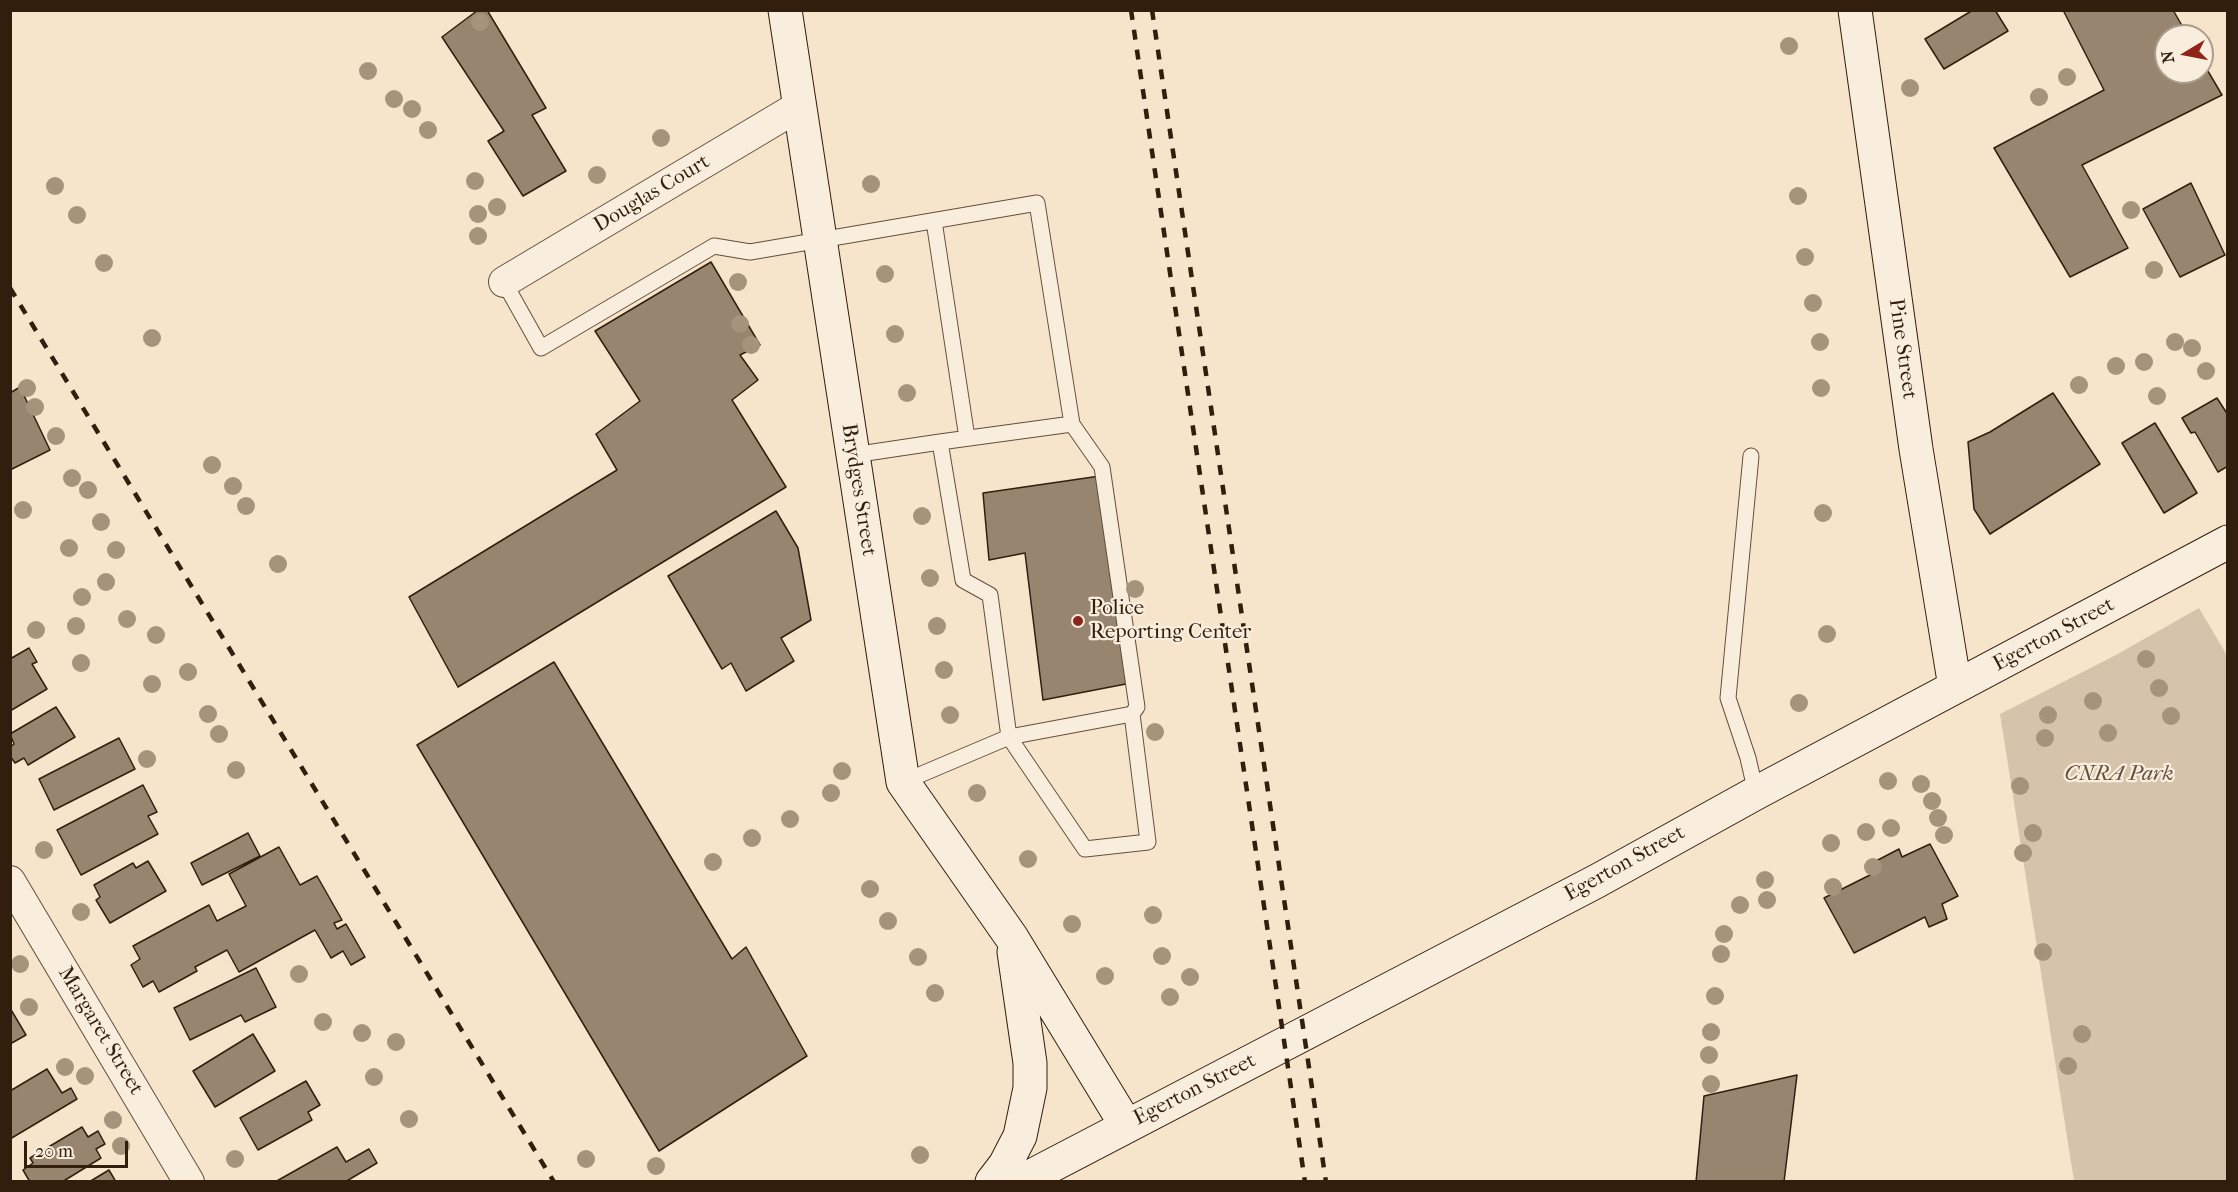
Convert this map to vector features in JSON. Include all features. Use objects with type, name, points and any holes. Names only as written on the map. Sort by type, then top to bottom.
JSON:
[{"type":"street","name":"Brydges Street","points":[[785,10],[903,782],[1012,938],[1126,1125]]},
{"type":"street","name":"Pine Street","points":[[1855,10],[1916,449],[1955,687]]},
{"type":"street","name":"Douglas Court","points":[[504,282],[799,106]]},
{"type":"street","name":"Egerton Street","points":[[1020,1182],[1597,881],[1756,793],[2228,542]]},
{"type":"street","name":"Margaret Street","points":[[10,881],[189,1182]]},
{"type":"street","points":[[992,1182],[1005,1165],[1020,1136],[1030,1088],[1030,1063],[1012,938]]},
{"type":"lane","points":[[504,282],[541,348],[714,246],[750,252],[1037,202],[1072,424],[1101,467],[1137,707],[1132,714],[1148,843],[1085,849],[1009,737],[990,595],[963,580],[940,442]]},
{"type":"lane","points":[[934,221],[967,438]]},
{"type":"lane","points":[[853,455],[1072,424]]},
{"type":"lane","points":[[1750,456],[1728,698],[1748,758],[1756,793]]},
{"type":"lane","points":[[903,782],[1009,737],[1132,714]]},
{"type":"green space","name":"CNRA Park","points":[[2199,608],[2228,657],[2227,1181],[2074,1181],[2000,714],[2114,656]]},
{"type":"building","points":[[478,10],[487,10],[546,108],[532,115],[566,171],[523,196],[488,141],[504,131],[442,37]]},
{"type":"building","points":[[1973,10],[1995,10],[2008,31],[1944,69],[1925,39]]},
{"type":"building","points":[[2063,10],[2173,10],[2181,24],[2154,24],[2154,84],[2214,84],[2214,81],[2222,95],[2082,165],[2128,248],[2070,277],[1994,148],[2104,90]]},
{"type":"building","points":[[2191,183],[2225,255],[2180,277],[2143,209]]},
{"type":"building","points":[[711,262],[760,345],[740,355],[758,380],[732,400],[786,487],[458,687],[409,597],[617,470],[596,434],[640,401],[595,331]]},
{"type":"building","points":[[20,387],[50,450],[10,470],[10,393]]},
{"type":"building","points":[[2053,393],[2100,464],[1990,534],[1974,509],[1968,442],[1990,432]]},
{"type":"building","points":[[2217,398],[2228,415],[2228,466],[2218,472],[2195,432],[2191,433],[2182,418]]},
{"type":"building","points":[[2155,423],[2197,493],[2164,513],[2122,443]]},
{"type":"building","name":"Police Reporting Center","points":[[1100,476],[1131,683],[1043,700],[1025,553],[989,560],[983,493]]},
{"type":"building","points":[[776,511],[798,548],[811,620],[781,638],[794,661],[746,691],[731,663],[722,669],[668,576]]},
{"type":"building","points":[[29,648],[37,662],[32,664],[47,689],[10,711],[10,659]]},
{"type":"building","points":[[554,662],[732,959],[746,947],[807,1056],[659,1151],[417,745]]},
{"type":"building","points":[[56,707],[75,737],[28,765],[24,758],[15,763],[10,756],[10,747],[14,744],[10,734]]},
{"type":"building","points":[[119,738],[135,769],[54,810],[39,779]]},
{"type":"building","points":[[143,785],[157,812],[148,816],[158,834],[81,875],[57,830]]},
{"type":"building","points":[[248,833],[260,856],[202,885],[191,863]]},
{"type":"building","points":[[1930,844],[1958,896],[1942,904],[1947,919],[1929,927],[1925,917],[1854,953],[1824,898],[1880,870],[1876,861],[1899,849],[1902,857]]},
{"type":"building","points":[[279,847],[300,885],[317,876],[342,920],[334,923],[337,929],[346,924],[365,957],[351,965],[343,951],[331,958],[315,930],[239,972],[227,950],[195,967],[197,971],[159,992],[153,981],[143,987],[131,965],[140,959],[133,946],[209,905],[217,921],[246,906],[229,874]]},
{"type":"building","points":[[148,861],[166,891],[110,923],[96,900],[100,897],[94,885],[133,863],[136,868]]},
{"type":"building","points":[[256,968],[276,1007],[245,1022],[241,1015],[190,1040],[174,1008]]},
{"type":"building","points":[[10,1008],[26,1035],[10,1044]]},
{"type":"building","points":[[253,1034],[275,1071],[215,1107],[193,1071]]},
{"type":"building","points":[[47,1069],[62,1093],[71,1088],[77,1099],[10,1139],[10,1091]]},
{"type":"building","points":[[1797,1075],[1784,1182],[1696,1182],[1704,1096]]},
{"type":"building","points":[[306,1081],[320,1105],[308,1112],[312,1120],[258,1150],[240,1118]]},
{"type":"building","points":[[82,1127],[88,1137],[98,1131],[105,1144],[96,1149],[101,1158],[62,1182],[30,1182],[23,1170],[33,1163],[30,1158]]},
{"type":"building","points":[[337,1147],[346,1162],[369,1149],[377,1163],[345,1182],[275,1182]]},
{"type":"building","points":[[109,1170],[116,1182],[89,1182]]},
{"type":"railway","points":[[1131,10],[1305,1182]]},
{"type":"railway","points":[[1152,10],[1326,1182]]},
{"type":"railway","points":[[10,288],[554,1182]]},
{"type":"place","name":"Police Reporting Center","points":[[1078,621]]}]
